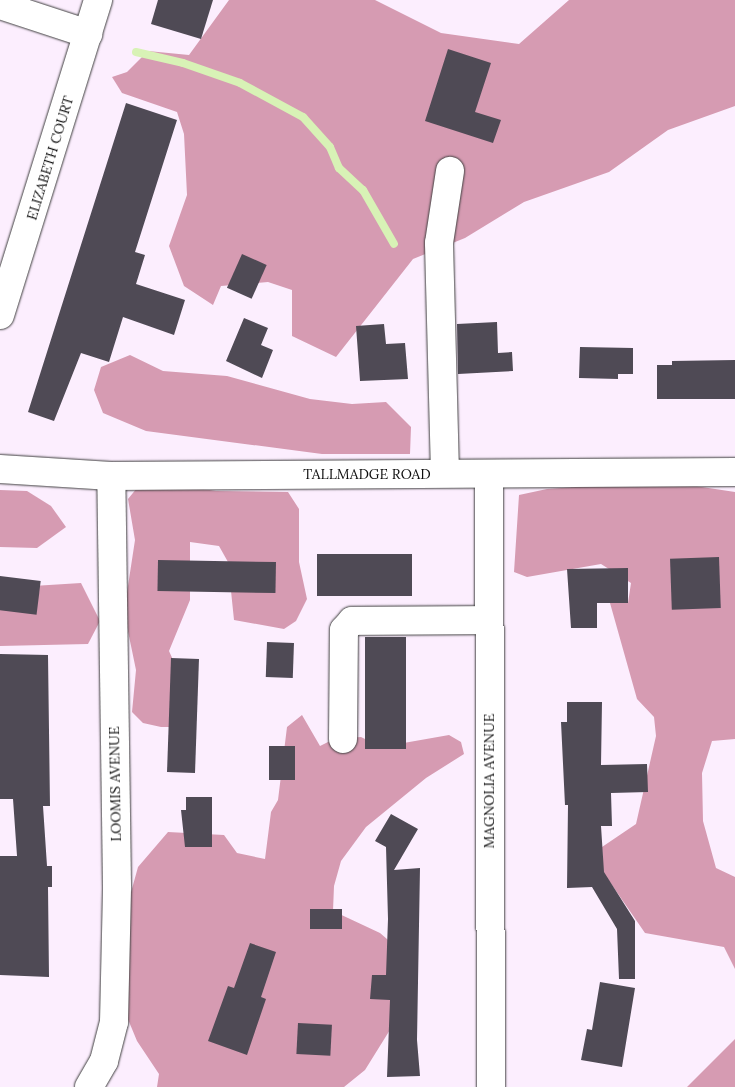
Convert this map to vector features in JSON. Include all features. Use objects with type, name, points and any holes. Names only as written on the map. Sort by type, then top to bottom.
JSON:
[{"type":"street","name":"ELIZABETH COURT","points":[[0,315],[98,0]]},
{"type":"street","points":[[0,5],[88,34]]},
{"type":"street","points":[[445,474],[439,243],[450,171]]},
{"type":"street","name":"TALLMADGE ROAD","points":[[0,469],[111,476],[735,472]]},
{"type":"street","name":"MAGNOLIA AVENUE","points":[[489,474],[491,1087]]},
{"type":"street","name":"LOOMIS AVENUE","points":[[90,1087],[110,1042],[114,1008],[117,886],[111,476]]},
{"type":"street","points":[[343,739],[344,630],[352,621],[488,620]]},
{"type":"shaded area","points":[[229,0],[375,0],[441,33],[519,44],[569,0],[735,0],[735,106],[668,130],[609,172],[524,202],[465,238],[413,259],[336,357],[292,336],[292,290],[268,282],[221,286],[213,305],[184,286],[169,246],[187,195],[184,134],[177,112],[122,93],[112,77],[127,72],[148,51],[189,55]]},
{"type":"shaded area","points":[[130,355],[163,371],[227,376],[310,399],[352,404],[386,402],[411,427],[410,454],[322,454],[146,431],[103,413],[94,390],[101,367]]},
{"type":"shaded area","points":[[662,481],[735,492],[735,739],[712,741],[702,773],[703,821],[716,868],[735,877],[735,969],[724,947],[645,933],[603,872],[602,847],[636,824],[656,736],[654,717],[637,699],[610,603],[628,603],[631,583],[601,564],[527,577],[514,572],[519,495],[547,489]]},
{"type":"shaded area","points":[[190,487],[216,491],[288,492],[299,509],[299,562],[307,599],[296,621],[284,629],[234,620],[228,562],[219,546],[190,542],[190,600],[169,651],[183,682],[177,727],[161,727],[143,723],[132,712],[136,670],[124,612],[135,540],[128,499],[137,488]]},
{"type":"shaded area","points":[[0,490],[27,491],[51,506],[66,527],[37,548],[0,547]]},
{"type":"shaded area","points":[[81,583],[100,621],[88,644],[0,646],[0,602],[33,586]]},
{"type":"shaded area","points":[[302,715],[320,746],[334,739],[361,737],[381,747],[449,735],[461,742],[464,754],[426,778],[366,827],[341,861],[334,886],[333,911],[380,933],[394,945],[393,1025],[365,1070],[344,1087],[157,1087],[159,1074],[137,1041],[125,1012],[130,896],[138,867],[168,832],[224,835],[237,853],[265,859],[271,812],[278,800],[287,727]]},
{"type":"shaded area","points":[[735,1039],[735,1087],[687,1087]]},
{"type":"building","points":[[158,0],[213,0],[201,39],[151,24]]},
{"type":"building","points":[[448,49],[491,63],[475,112],[501,120],[493,143],[425,121]]},
{"type":"building","points":[[126,103],[177,120],[135,252],[145,255],[136,284],[185,300],[174,335],[123,317],[109,362],[81,353],[54,421],[28,412]]},
{"type":"building","points":[[242,254],[267,265],[252,299],[227,288]]},
{"type":"building","points":[[244,318],[268,328],[261,345],[273,350],[262,378],[226,361]]},
{"type":"building","points":[[497,322],[498,353],[512,352],[513,371],[458,374],[457,324]]},
{"type":"building","points":[[384,324],[386,344],[405,343],[408,379],[360,381],[356,326]]},
{"type":"building","points":[[580,347],[633,348],[633,374],[618,374],[618,379],[579,378]]},
{"type":"building","points":[[735,360],[735,399],[657,399],[657,365],[672,365],[672,361]]},
{"type":"building","points":[[317,554],[412,554],[412,596],[317,596]]},
{"type":"building","points":[[719,557],[721,608],[672,610],[670,559]]},
{"type":"building","points":[[158,560],[276,562],[275,593],[157,591]]},
{"type":"building","points":[[628,568],[628,603],[597,603],[597,628],[571,628],[567,569]]},
{"type":"building","points":[[0,576],[41,581],[37,615],[0,610]]},
{"type":"building","points":[[365,637],[406,637],[406,749],[365,749]]},
{"type":"building","points":[[267,642],[294,643],[293,678],[266,677]]},
{"type":"building","points":[[0,654],[48,655],[50,806],[43,806],[47,866],[52,866],[52,887],[48,887],[49,977],[0,975],[0,856],[17,856],[13,799],[0,799]]},
{"type":"building","points":[[171,658],[199,659],[195,773],[167,772]]},
{"type":"building","points":[[567,702],[602,702],[601,765],[647,764],[648,792],[611,793],[612,826],[601,826],[604,872],[635,921],[635,979],[619,979],[617,929],[592,887],[567,888],[568,805],[565,805],[561,722],[567,722]]},
{"type":"building","points":[[269,746],[295,746],[295,780],[269,780]]},
{"type":"building","points":[[186,797],[212,797],[212,847],[185,847],[181,810],[186,810]]},
{"type":"building","points":[[391,814],[418,829],[394,870],[420,868],[417,1040],[420,1076],[387,1077],[390,1000],[370,999],[372,975],[386,975],[388,919],[386,847],[375,841]]},
{"type":"building","points":[[310,909],[342,909],[342,929],[310,929]]},
{"type":"building","points":[[250,943],[276,952],[261,997],[266,999],[247,1055],[208,1041],[228,986],[234,988]]},
{"type":"building","points":[[600,982],[635,988],[622,1067],[581,1060],[587,1029],[592,1030]]},
{"type":"building","points":[[298,1023],[332,1025],[330,1056],[296,1054]]},
{"type":"waterway","points":[[136,52],[183,63],[240,83],[303,117],[330,147],[339,168],[363,190],[394,244]]}]
